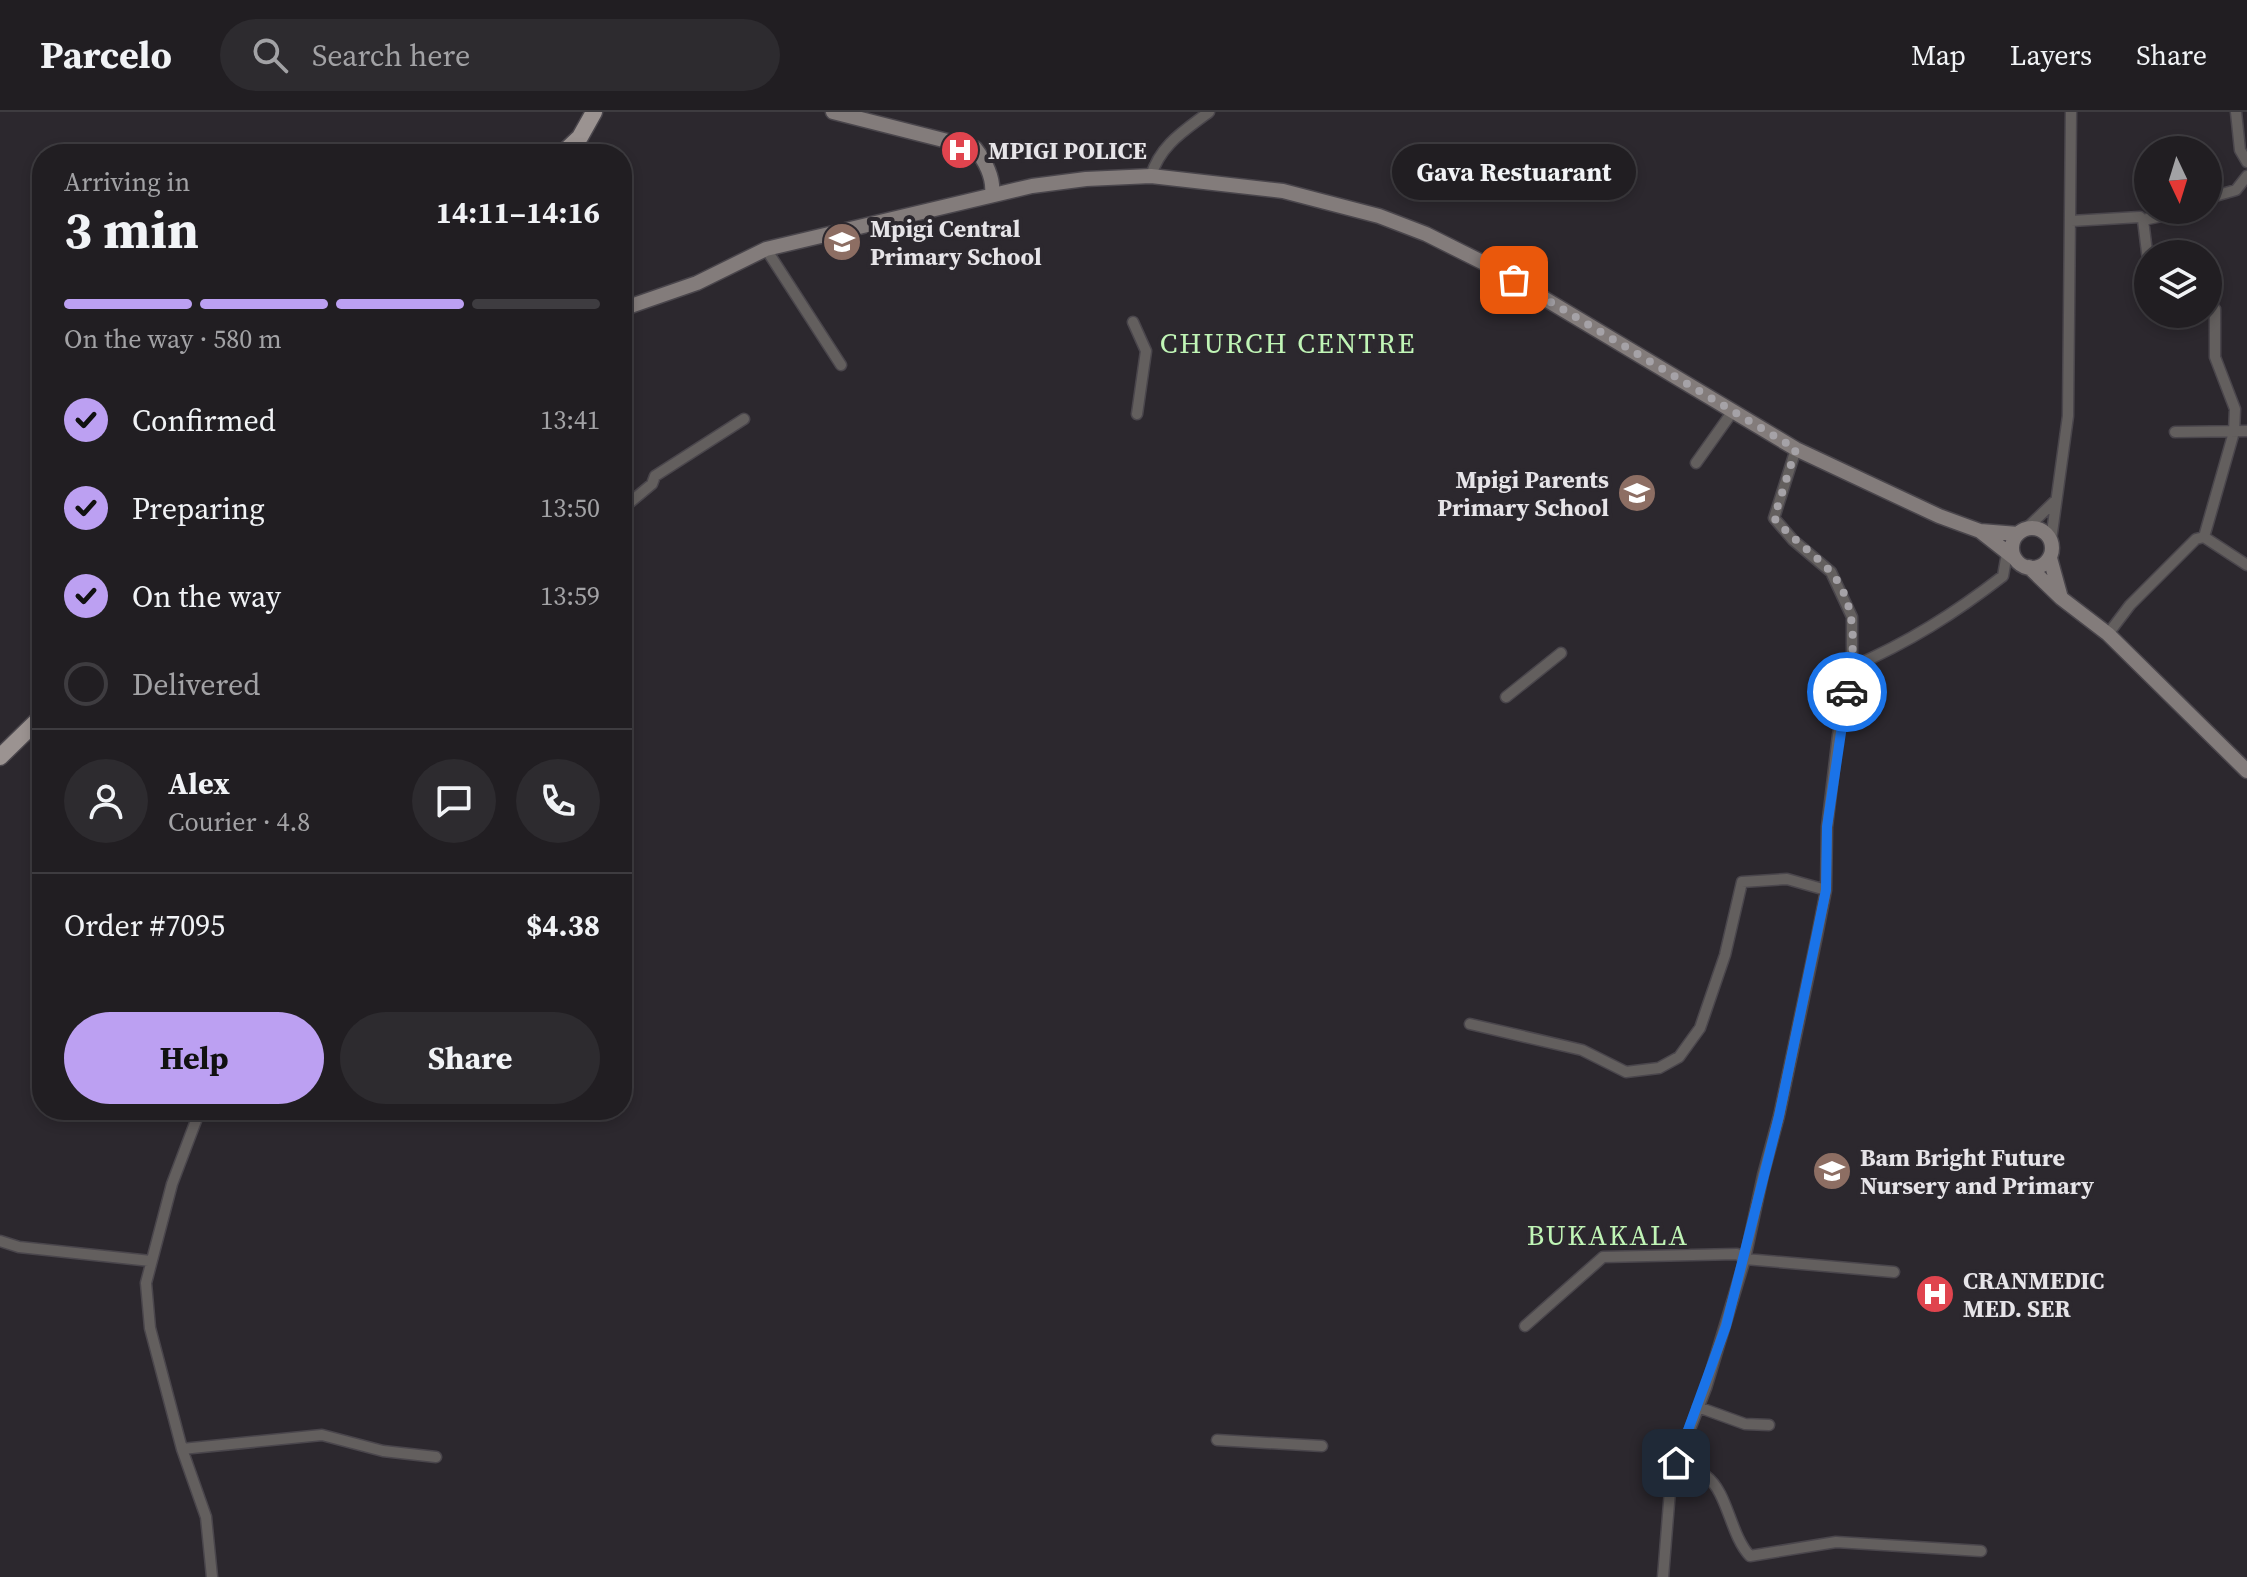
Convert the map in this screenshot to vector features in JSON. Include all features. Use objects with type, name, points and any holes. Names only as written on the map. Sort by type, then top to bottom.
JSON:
[{"type":"main road","points":[[573,144],[594,112]]},
{"type":"main road","points":[[833,112],[975,148],[989,170],[992,194]]},
{"type":"main road","points":[[632,306],[697,283],[766,249],[992,194],[1086,179],[1151,176],[1283,191],[1379,216],[1426,234],[1490,266],[1796,449],[1939,516],[1980,531],[2029,567],[2061,598],[2108,634],[2247,771]]},
{"type":"main road","points":[[1980,531],[2044,531],[2051,540],[2050,558],[2061,598]]},
{"type":"main road","points":[[2010,555],[2022,532]]},
{"type":"main road","points":[[2029,567],[2041,566],[2050,558]]},
{"type":"main road","points":[[0,757],[32,726]]},
{"type":"street","points":[[1151,176],[1156,159],[1166,145],[1209,112]]},
{"type":"street","points":[[2051,540],[2068,416],[2071,112]]},
{"type":"street","points":[[2236,112],[2240,150],[2247,162]]},
{"type":"street","points":[[2222,194],[2236,190],[2247,176]]},
{"type":"street","points":[[2071,221],[2134,217]]},
{"type":"street","points":[[766,249],[841,365]]},
{"type":"street","points":[[1133,322],[1146,351],[1137,414]]},
{"type":"street","points":[[2204,537],[2234,432],[2235,409],[2215,357],[2215,328]]},
{"type":"street","points":[[1696,463],[1733,411]]},
{"type":"street","points":[[632,501],[652,484],[655,476],[744,419]]},
{"type":"street","points":[[2175,432],[2247,431]]},
{"type":"street","points":[[1663,1577],[1671,1478],[1726,1326],[1745,1259],[1779,1116],[1826,890],[1827,827],[1838,735],[1852,667],[1852,617],[1831,572],[1793,540],[1774,518],[1796,449]]},
{"type":"street","points":[[2022,532],[2056,500]]},
{"type":"street","points":[[2204,537],[2247,565]]},
{"type":"street","points":[[2108,634],[2130,605],[2189,543],[2204,537]]},
{"type":"street","points":[[1852,667],[1892,649],[1963,609],[2003,576],[2010,555]]},
{"type":"street","points":[[1506,697],[1561,653]]},
{"type":"street","points":[[1470,1024],[1582,1050],[1626,1072],[1659,1068],[1679,1057],[1700,1028],[1725,955],[1742,882],[1787,879],[1826,890]]},
{"type":"street","points":[[196,1120],[172,1184],[146,1283],[150,1328],[182,1449],[206,1517],[212,1577]]},
{"type":"street","points":[[0,1241],[19,1247],[151,1261]]},
{"type":"street","points":[[1525,1326],[1603,1257],[1737,1254],[1745,1259],[1894,1272]]},
{"type":"street","points":[[1698,1407],[1745,1424],[1769,1425]]},
{"type":"street","points":[[182,1449],[322,1435],[383,1451],[436,1457]]},
{"type":"street","points":[[1217,1440],[1322,1446]]},
{"type":"street","points":[[1676,1463],[1707,1476],[1719,1492],[1742,1548],[1750,1556],[1836,1542],[1981,1551]]},
{"type":"way so far","points":[[1514,280],[1796,449],[1774,518],[1793,540],[1831,572],[1847,601],[1853,632],[1852,667],[1847,692]]},
{"type":"place","name":"MPIGI POLICE","points":[[960,150]]},
{"type":"place","name":"Mpigi Central Primary School","points":[[842,242]]},
{"type":"place","name":"Gava Restuarant","points":[[1514,280]]},
{"type":"place","name":"Mpigi Parents Primary School","points":[[1637,493]]},
{"type":"place","name":"Bam Bright Future Nursery and Primary","points":[[1832,1171]]},
{"type":"place","name":"CRANMEDIC MED. SER","points":[[1935,1294]]},
{"type":"district","name":"CHURCH CENTRE","points":[[1288,343]]},
{"type":"district","name":"BUKAKALA","points":[[1608,1235]]},
{"type":"route","points":[[1676,1463],[1706,1388],[1726,1326],[1779,1116],[1826,890],[1827,827],[1838,735],[1847,692]]}]
